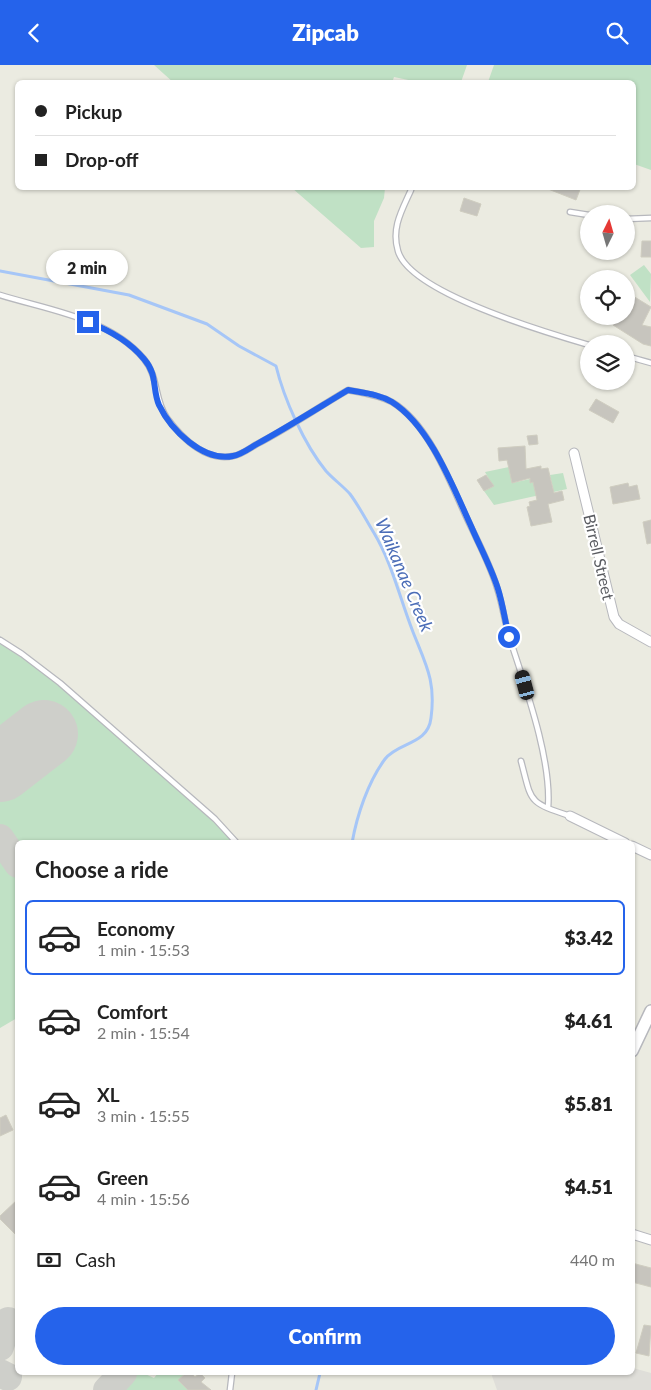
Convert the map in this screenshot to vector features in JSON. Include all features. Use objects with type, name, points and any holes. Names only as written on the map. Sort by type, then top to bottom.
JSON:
[{"type":"street","name":"Birrell Street","points":[[574,453],[614,617],[619,623],[651,642]]},
{"type":"street","points":[[570,816],[619,840]]},
{"type":"street","points":[[635,847],[651,855]]},
{"type":"street","points":[[635,1045],[651,1011]]},
{"type":"street","points":[[635,1235],[651,1239]]},
{"type":"lane","points":[[411,190],[395,226],[398,253],[418,277],[448,294],[538,330],[580,342]]},
{"type":"lane","points":[[570,212],[580,214]]},
{"type":"lane","points":[[635,219],[651,218]]},
{"type":"lane","points":[[0,295],[88,322],[119,336],[144,359],[154,373],[158,403],[166,417],[185,440],[203,451],[233,456],[290,427],[348,390],[376,396],[393,403],[416,425],[444,465],[472,529],[486,554],[498,591],[548,778],[548,808]]},
{"type":"lane","points":[[635,359],[651,363]]},
{"type":"lane","points":[[0,641],[22,653],[60,683],[215,819],[234,840]]},
{"type":"lane","points":[[521,761],[530,797],[536,803],[570,816]]},
{"type":"lane","points":[[230,1390],[232,1375]]},
{"type":"shaded area","points":[[635,1369],[651,1373],[651,1390],[497,1390],[492,1375],[635,1375]]},
{"type":"green space","points":[[154,65],[467,65],[462,80],[408,80],[394,77],[393,80],[171,80]]},
{"type":"green space","points":[[494,65],[651,65],[651,170],[636,165],[636,80],[489,80]]},
{"type":"green space","points":[[294,190],[385,190],[384,198],[374,221],[374,247],[361,248]]},
{"type":"green space","points":[[644,265],[651,274],[650,302],[635,282],[635,271]]},
{"type":"green space","points":[[509,467],[512,483],[530,479],[553,488],[550,475],[563,473],[567,489],[494,505],[484,491],[493,486],[485,472]]},
{"type":"green space","points":[[0,644],[36,668],[70,695],[199,806],[232,840],[15,840],[15,1019],[0,1028]]},
{"type":"green space","points":[[130,1375],[147,1375],[154,1378],[156,1375],[184,1375],[179,1380],[188,1390],[115,1390]]},
{"type":"building","points":[[551,190],[580,190],[576,200]]},
{"type":"building","points":[[464,198],[481,204],[477,216],[460,211]]},
{"type":"building","points":[[642,241],[651,241],[651,257],[641,257]]},
{"type":"building","points":[[635,297],[651,307],[642,325],[651,327],[651,346],[635,339],[635,335],[629,335],[613,325],[635,325]]},
{"type":"building","points":[[596,399],[619,412],[613,423],[589,410]]},
{"type":"building","points":[[537,435],[538,444],[529,445],[527,436]]},
{"type":"building","points":[[525,446],[526,469],[541,466],[541,469],[548,468],[554,493],[562,491],[564,500],[548,504],[552,522],[531,526],[527,507],[530,506],[529,502],[537,500],[533,482],[530,483],[530,478],[512,483],[507,460],[499,461],[498,448]]},
{"type":"building","points":[[486,475],[494,486],[484,491],[477,480]]},
{"type":"building","points":[[628,483],[629,487],[637,485],[640,499],[613,504],[610,487]]},
{"type":"building","points":[[651,520],[651,543],[647,544],[643,522]]},
{"type":"building","points":[[6,1115],[13,1130],[0,1136],[0,1118]]},
{"type":"building","points":[[15,1202],[15,1234],[0,1219],[0,1216]]},
{"type":"building","points":[[635,1264],[651,1268],[651,1287],[635,1283]]},
{"type":"building","points":[[644,1325],[651,1326],[649,1356],[636,1353]]},
{"type":"building","points":[[184,1375],[193,1375],[195,1377],[202,1375],[205,1378],[201,1382],[211,1390],[188,1390],[178,1380]]},
{"type":"waterway","name":"Waikanae Creek","points":[[0,271],[129,295],[207,324],[239,346],[276,366],[284,393],[310,448],[326,471],[350,494],[380,545],[391,569],[408,620],[426,664],[431,683],[432,705],[429,727],[419,738],[397,749],[385,759],[373,778],[364,799],[353,840]]},
{"type":"waterway","name":"Waikanae Creek","points":[[316,1390],[320,1375]]},
{"type":"taxiway","points":[[0,838],[15,860]]},
{"type":"taxiway","points":[[0,1347],[8,1321]]},
{"type":"taxiway","points":[[0,1373],[8,1377]]},
{"type":"taxiway","points":[[107,1390],[121,1375]]},
{"type":"runway","points":[[0,768],[44,734]]},
{"type":"route","points":[[88,322],[119,336],[144,359],[154,373],[158,403],[166,417],[185,440],[203,451],[221,456],[233,456],[290,427],[348,390],[376,396],[393,403],[416,425],[444,465],[472,529],[486,554],[498,591],[509,637]]}]
